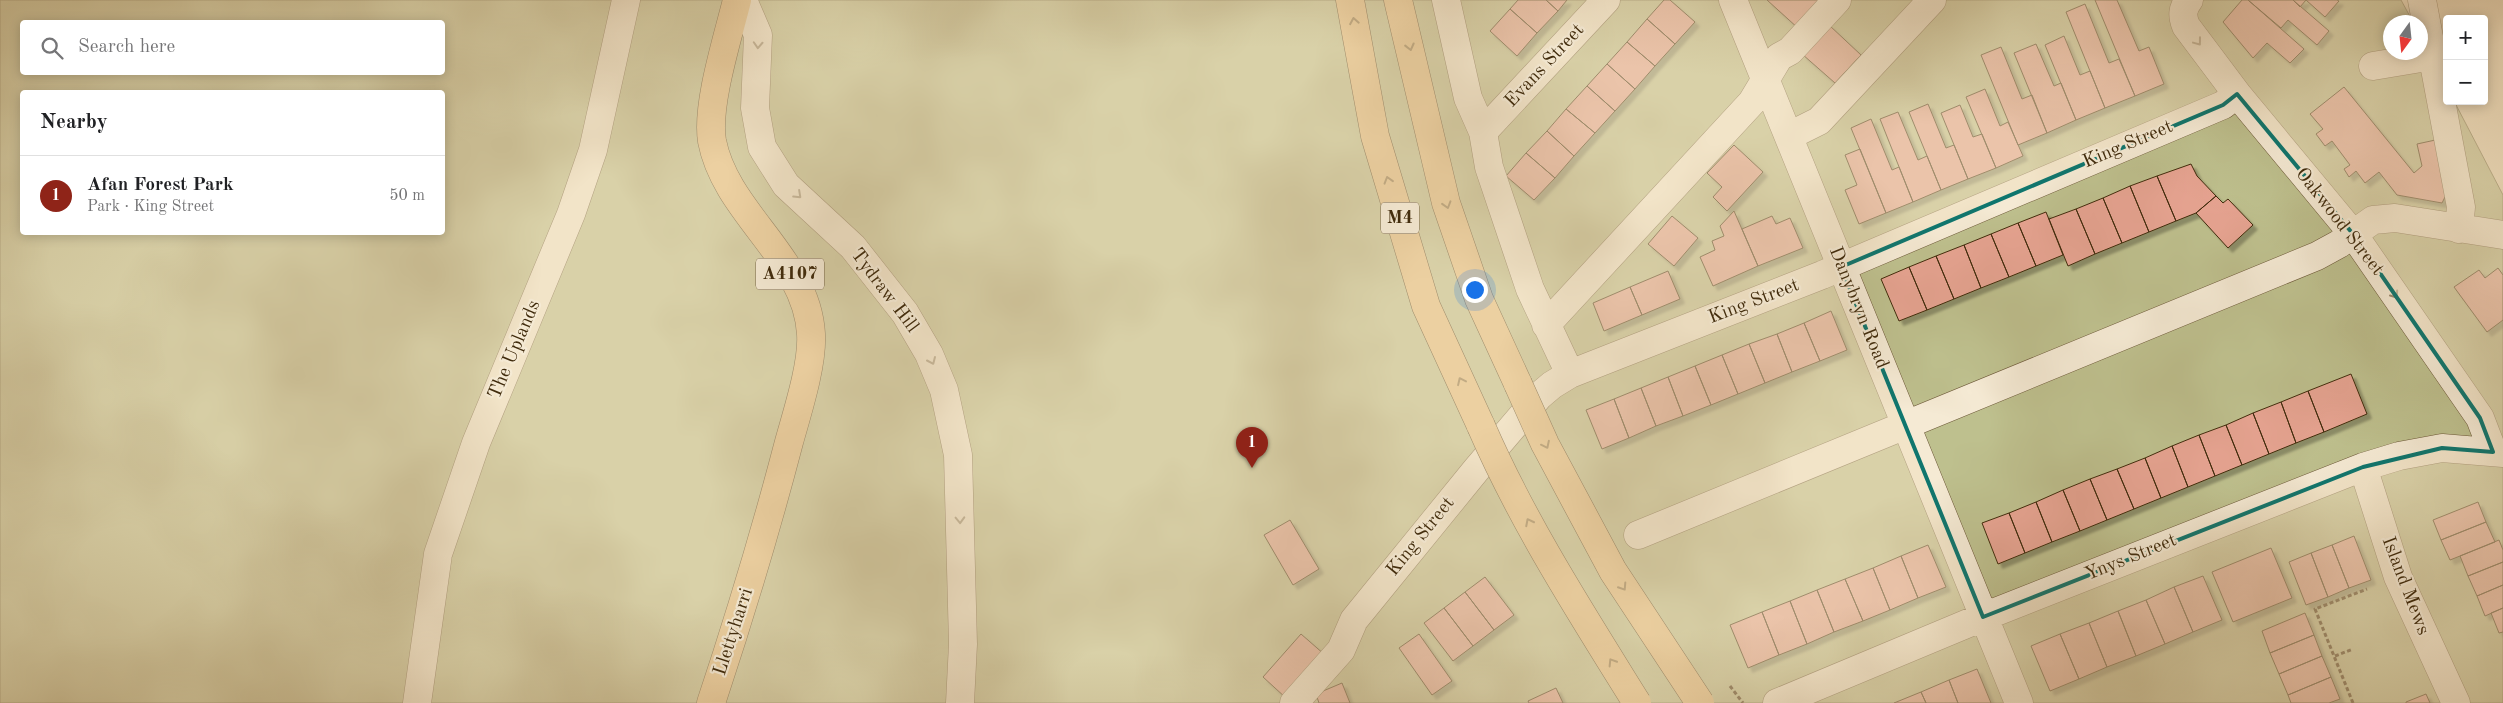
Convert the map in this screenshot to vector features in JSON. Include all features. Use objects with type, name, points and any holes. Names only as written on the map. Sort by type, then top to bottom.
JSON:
[{"type":"main road","name":"Llettyharri","points":[[711,703],[758,561],[805,383],[812,335],[804,300],[783,260],[728,183],[712,141],[713,99],[736,0]]},
{"type":"main road","name":"M4","points":[[1350,0],[1375,136],[1426,306],[1481,426],[1546,553],[1637,703]]},
{"type":"main road","name":"M4","points":[[1398,0],[1446,203],[1479,299],[1549,452],[1613,571],[1700,703]]},
{"type":"street","name":"The Uplands","points":[[417,703],[438,554],[476,443],[568,223],[584,177],[593,150],[626,0]]},
{"type":"street","name":"Tydraw Hill","points":[[743,0],[758,35],[755,108],[762,147],[786,185],[853,247],[906,313],[929,354],[944,390],[958,455],[963,644],[960,703]]},
{"type":"street","points":[[1446,0],[1468,98],[1483,132],[1489,167],[1530,289],[1570,374]]},
{"type":"street","name":"Evans Street","points":[[1483,132],[1606,0]]},
{"type":"street","name":"Danybryn Road","points":[[1733,0],[2019,703]]},
{"type":"street","points":[[1546,325],[1752,102],[1779,57],[1790,52],[1837,0]]},
{"type":"street","points":[[1789,136],[1818,121],[1932,0]]},
{"type":"street","name":"Oakwood Street","points":[[2189,0],[2184,7],[2183,19],[2186,26],[2237,94],[2353,234],[2480,418],[2498,452]]},
{"type":"street","points":[[2422,0],[2461,206],[2458,229]]},
{"type":"street","points":[[2373,66],[2433,56]]},
{"type":"street","name":"King Street","points":[[1294,703],[1341,650],[1354,620],[1540,396],[1552,385],[1570,374],[1841,267],[2223,105],[2237,94]]},
{"type":"street","points":[[1638,536],[2317,256],[2373,220],[2395,218],[2503,235]]},
{"type":"street","name":"Ynys Street","points":[[1777,703],[1983,617],[2363,467],[2399,456],[2442,448],[2498,452]]},
{"type":"street","name":"Island Mews","points":[[2363,467],[2398,577],[2456,703]]},
{"type":"path","points":[[2353,703],[2315,608],[2398,577]]},
{"type":"path","points":[[2335,656],[2353,649]]},
{"type":"highlighted area","points":[[2237,94],[2353,234],[2480,418],[2493,452],[2442,448],[2363,467],[1983,617],[1841,267],[2223,105]]},
{"type":"green space","points":[[0,0],[2401,0],[2409,15],[2383,15],[2383,60],[2426,60],[2443,85],[2443,105],[2456,105],[2503,195],[2503,703],[0,703]]},
{"type":"building","points":[[1518,0],[1546,0],[1558,11],[1537,33],[1510,9]]},
{"type":"building","points":[[1546,0],[1567,0],[1558,11]]},
{"type":"building","points":[[1664,0],[1670,0],[1695,22],[1675,44],[1647,19]]},
{"type":"building","points":[[1767,0],[1826,0],[1799,29]]},
{"type":"building","points":[[2095,0],[2117,0],[2139,51],[2149,47],[2164,84],[2135,96]]},
{"type":"building","points":[[2242,0],[2248,0],[2304,49],[2290,63],[2267,43],[2253,58],[2223,22]]},
{"type":"building","points":[[2248,0],[2293,0],[2329,31],[2317,45],[2288,20],[2281,28]]},
{"type":"building","points":[[2293,0],[2306,0],[2300,7]]},
{"type":"building","points":[[2306,0],[2337,0],[2339,1],[2325,17]]},
{"type":"building","points":[[2085,4],[2109,63],[2119,59],[2135,96],[2105,108],[2066,12]]},
{"type":"building","points":[[1510,9],[1537,33],[1517,56],[1490,31]]},
{"type":"building","points":[[1647,19],[1675,44],[1655,66],[1627,42]]},
{"type":"building","points":[[1829,25],[1861,55],[1835,83],[1802,54]]},
{"type":"building","points":[[2064,36],[2080,75],[2090,71],[2105,108],[2076,120],[2045,45]]},
{"type":"building","points":[[1627,42],[1655,66],[1635,89],[1607,64]]},
{"type":"building","points":[[2036,44],[2054,86],[2061,83],[2076,120],[2047,133],[2014,53]]},
{"type":"building","points":[[2001,47],[2022,99],[2032,95],[2047,133],[2018,145],[1981,55]]},
{"type":"building","points":[[1607,64],[1635,89],[1615,111],[1587,86]]},
{"type":"building","points":[[1587,86],[1615,111],[1595,133],[1566,109]]},
{"type":"building","points":[[2344,87],[2414,173],[2422,166],[2417,144],[2440,139],[2448,191],[2442,203],[2397,195],[2379,172],[2365,183],[2356,171],[2349,177],[2344,169],[2350,165],[2332,141],[2325,146],[2316,134],[2323,129],[2310,114]]},
{"type":"building","points":[[1985,89],[2000,126],[2008,122],[2023,156],[1996,168],[1966,97]]},
{"type":"building","points":[[1928,104],[1946,148],[1954,145],[1968,179],[1941,190],[1909,112]]},
{"type":"building","points":[[1960,105],[1973,137],[1982,134],[1996,168],[1968,179],[1941,113]]},
{"type":"building","points":[[1566,109],[1595,133],[1574,156],[1547,131]]},
{"type":"building","points":[[1898,112],[1918,160],[1927,156],[1941,190],[1913,202],[1880,119]]},
{"type":"building","points":[[1871,119],[1892,170],[1899,167],[1913,202],[1886,213],[1851,128]]},
{"type":"building","points":[[1547,131],[1574,156],[1555,178],[1526,153]]},
{"type":"building","points":[[1734,145],[1763,172],[1727,211],[1713,197],[1722,187],[1707,173]]},
{"type":"building","points":[[1860,149],[1886,213],[1859,224],[1845,190],[1857,185],[1845,155]]},
{"type":"building","points":[[1526,153],[1555,178],[1534,200],[1506,176]]},
{"type":"building","points":[[2191,164],[2197,176],[2216,196],[2196,213],[2176,221],[2157,176]]},
{"type":"building","points":[[2157,176],[2176,221],[2149,232],[2130,186]]},
{"type":"building","points":[[2130,186],[2149,232],[2122,243],[2103,198]]},
{"type":"building","points":[[2216,196],[2223,203],[2228,199],[2253,225],[2228,248],[2196,213]]},
{"type":"building","points":[[2103,198],[2122,243],[2095,254],[2076,209]]},
{"type":"building","points":[[2076,209],[2095,254],[2068,266],[2049,219]]},
{"type":"building","points":[[1734,211],[1758,266],[1713,286],[1700,257],[1715,250],[1712,241],[1724,236],[1720,226]]},
{"type":"building","points":[[2046,212],[2063,255],[2036,266],[2018,223]]},
{"type":"building","points":[[1672,216],[1698,238],[1674,266],[1648,244]]},
{"type":"building","points":[[1772,216],[1776,224],[1790,218],[1803,248],[1758,266],[1742,229]]},
{"type":"building","points":[[2018,223],[2036,266],[2009,277],[1991,234]]},
{"type":"building","points":[[1991,234],[2009,277],[1981,288],[1964,245]]},
{"type":"building","points":[[1964,245],[1981,288],[1954,299],[1936,256]]},
{"type":"building","points":[[1936,256],[1954,299],[1927,310],[1909,267]]},
{"type":"building","points":[[1909,267],[1927,310],[1899,321],[1881,279]]},
{"type":"building","points":[[2498,268],[2503,275],[2503,320],[2487,332],[2454,287],[2479,270],[2485,278]]},
{"type":"building","points":[[1668,271],[1680,299],[1642,315],[1630,287]]},
{"type":"building","points":[[1630,287],[1642,315],[1604,331],[1593,303]]},
{"type":"building","points":[[1831,311],[1847,350],[1820,361],[1804,323]]},
{"type":"building","points":[[1804,323],[1820,361],[1792,372],[1777,334]]},
{"type":"building","points":[[1777,334],[1792,372],[1765,383],[1749,344]]},
{"type":"building","points":[[1749,344],[1765,383],[1738,394],[1722,355]]},
{"type":"building","points":[[1722,355],[1738,394],[1711,405],[1695,366]]},
{"type":"building","points":[[1695,366],[1711,405],[1683,416],[1668,377]]},
{"type":"building","points":[[2351,374],[2367,414],[2324,432],[2308,391]]},
{"type":"building","points":[[1668,377],[1683,416],[1656,426],[1641,388]]},
{"type":"building","points":[[1641,388],[1656,426],[1629,438],[1614,399]]},
{"type":"building","points":[[2308,391],[2324,432],[2296,443],[2281,402]]},
{"type":"building","points":[[1614,399],[1629,438],[1602,449],[1586,410]]},
{"type":"building","points":[[2281,402],[2296,443],[2269,454],[2253,413]]},
{"type":"building","points":[[2253,413],[2269,454],[2242,465],[2226,425]]},
{"type":"building","points":[[2226,425],[2242,465],[2215,476],[2199,435]]},
{"type":"building","points":[[2199,435],[2215,476],[2188,487],[2172,446]]},
{"type":"building","points":[[2172,446],[2188,487],[2161,498],[2145,458]]},
{"type":"building","points":[[2145,458],[2161,498],[2134,509],[2117,469]]},
{"type":"building","points":[[2117,469],[2134,509],[2107,520],[2090,479]]},
{"type":"building","points":[[2090,479],[2107,520],[2080,531],[2063,490]]},
{"type":"building","points":[[2063,490],[2080,531],[2052,542],[2036,502]]},
{"type":"building","points":[[2036,502],[2052,542],[2025,553],[2009,513]]},
{"type":"building","points":[[2478,502],[2486,522],[2441,540],[2433,520]]},
{"type":"building","points":[[2009,513],[2025,553],[1998,564],[1982,523]]},
{"type":"building","points":[[1290,520],[1319,569],[1293,585],[1264,535]]},
{"type":"building","points":[[2486,522],[2495,542],[2450,560],[2441,540]]},
{"type":"building","points":[[2354,536],[2371,580],[2349,588],[2332,545]]},
{"type":"building","points":[[2499,540],[2503,550],[2503,562],[2468,576],[2460,556]]},
{"type":"building","points":[[1928,545],[1946,587],[1918,598],[1901,556]]},
{"type":"building","points":[[2332,545],[2349,588],[2328,597],[2311,553]]},
{"type":"building","points":[[2271,548],[2292,598],[2233,622],[2212,572]]},
{"type":"building","points":[[2311,553],[2328,597],[2306,605],[2289,562]]},
{"type":"building","points":[[1901,556],[1918,598],[1890,610],[1873,568]]},
{"type":"building","points":[[2503,562],[2503,585],[2477,596],[2468,576]]},
{"type":"building","points":[[1873,568],[1890,610],[1863,621],[1845,579]]},
{"type":"building","points":[[2203,576],[2222,620],[2193,632],[2174,587]]},
{"type":"building","points":[[1485,577],[1514,615],[1494,630],[1465,592]]},
{"type":"building","points":[[1845,579],[1863,621],[1834,632],[1817,590]]},
{"type":"building","points":[[2503,585],[2503,608],[2485,616],[2477,596]]},
{"type":"building","points":[[2174,587],[2193,632],[2165,644],[2146,600]]},
{"type":"building","points":[[1817,590],[1834,632],[1807,644],[1790,601]]},
{"type":"building","points":[[1465,592],[1494,630],[1473,646],[1444,608]]},
{"type":"building","points":[[2146,600],[2165,644],[2136,656],[2118,611]]},
{"type":"building","points":[[1790,601],[1807,644],[1779,655],[1762,612]]},
{"type":"building","points":[[1444,608],[1473,646],[1453,661],[1424,623]]},
{"type":"building","points":[[2503,608],[2503,632],[2499,633],[2491,613]]},
{"type":"building","points":[[2118,611],[2136,656],[2107,667],[2089,623]]},
{"type":"building","points":[[1762,612],[1779,655],[1748,668],[1730,625]]},
{"type":"building","points":[[2305,613],[2314,635],[2270,653],[2262,631]]},
{"type":"building","points":[[2089,623],[2107,667],[2079,679],[2060,634]]},
{"type":"building","points":[[1301,634],[1325,655],[1286,698],[1263,677]]},
{"type":"building","points":[[1419,634],[1452,681],[1432,695],[1399,648]]},
{"type":"building","points":[[2060,634],[2079,679],[2050,691],[2031,646]]},
{"type":"building","points":[[2314,635],[2322,656],[2279,674],[2270,653]]},
{"type":"building","points":[[2322,656],[2331,677],[2288,695],[2279,674]]},
{"type":"building","points":[[1977,669],[1991,703],[1958,703],[1949,680]]},
{"type":"building","points":[[2331,677],[2340,699],[2329,703],[2291,703],[2288,695]]},
{"type":"building","points":[[1949,680],[1958,703],[1926,703],[1921,692]]},
{"type":"building","points":[[1342,683],[1350,703],[1319,703],[1316,694]]},
{"type":"building","points":[[1556,688],[1563,703],[1529,703],[1528,701]]},
{"type":"building","points":[[1921,692],[1926,703],[1894,703]]},
{"type":"building","points":[[2426,694],[2430,703],[2406,703],[2406,702]]},
{"type":"place","name":"Afan Forest Park","points":[[1252,468]]}]
